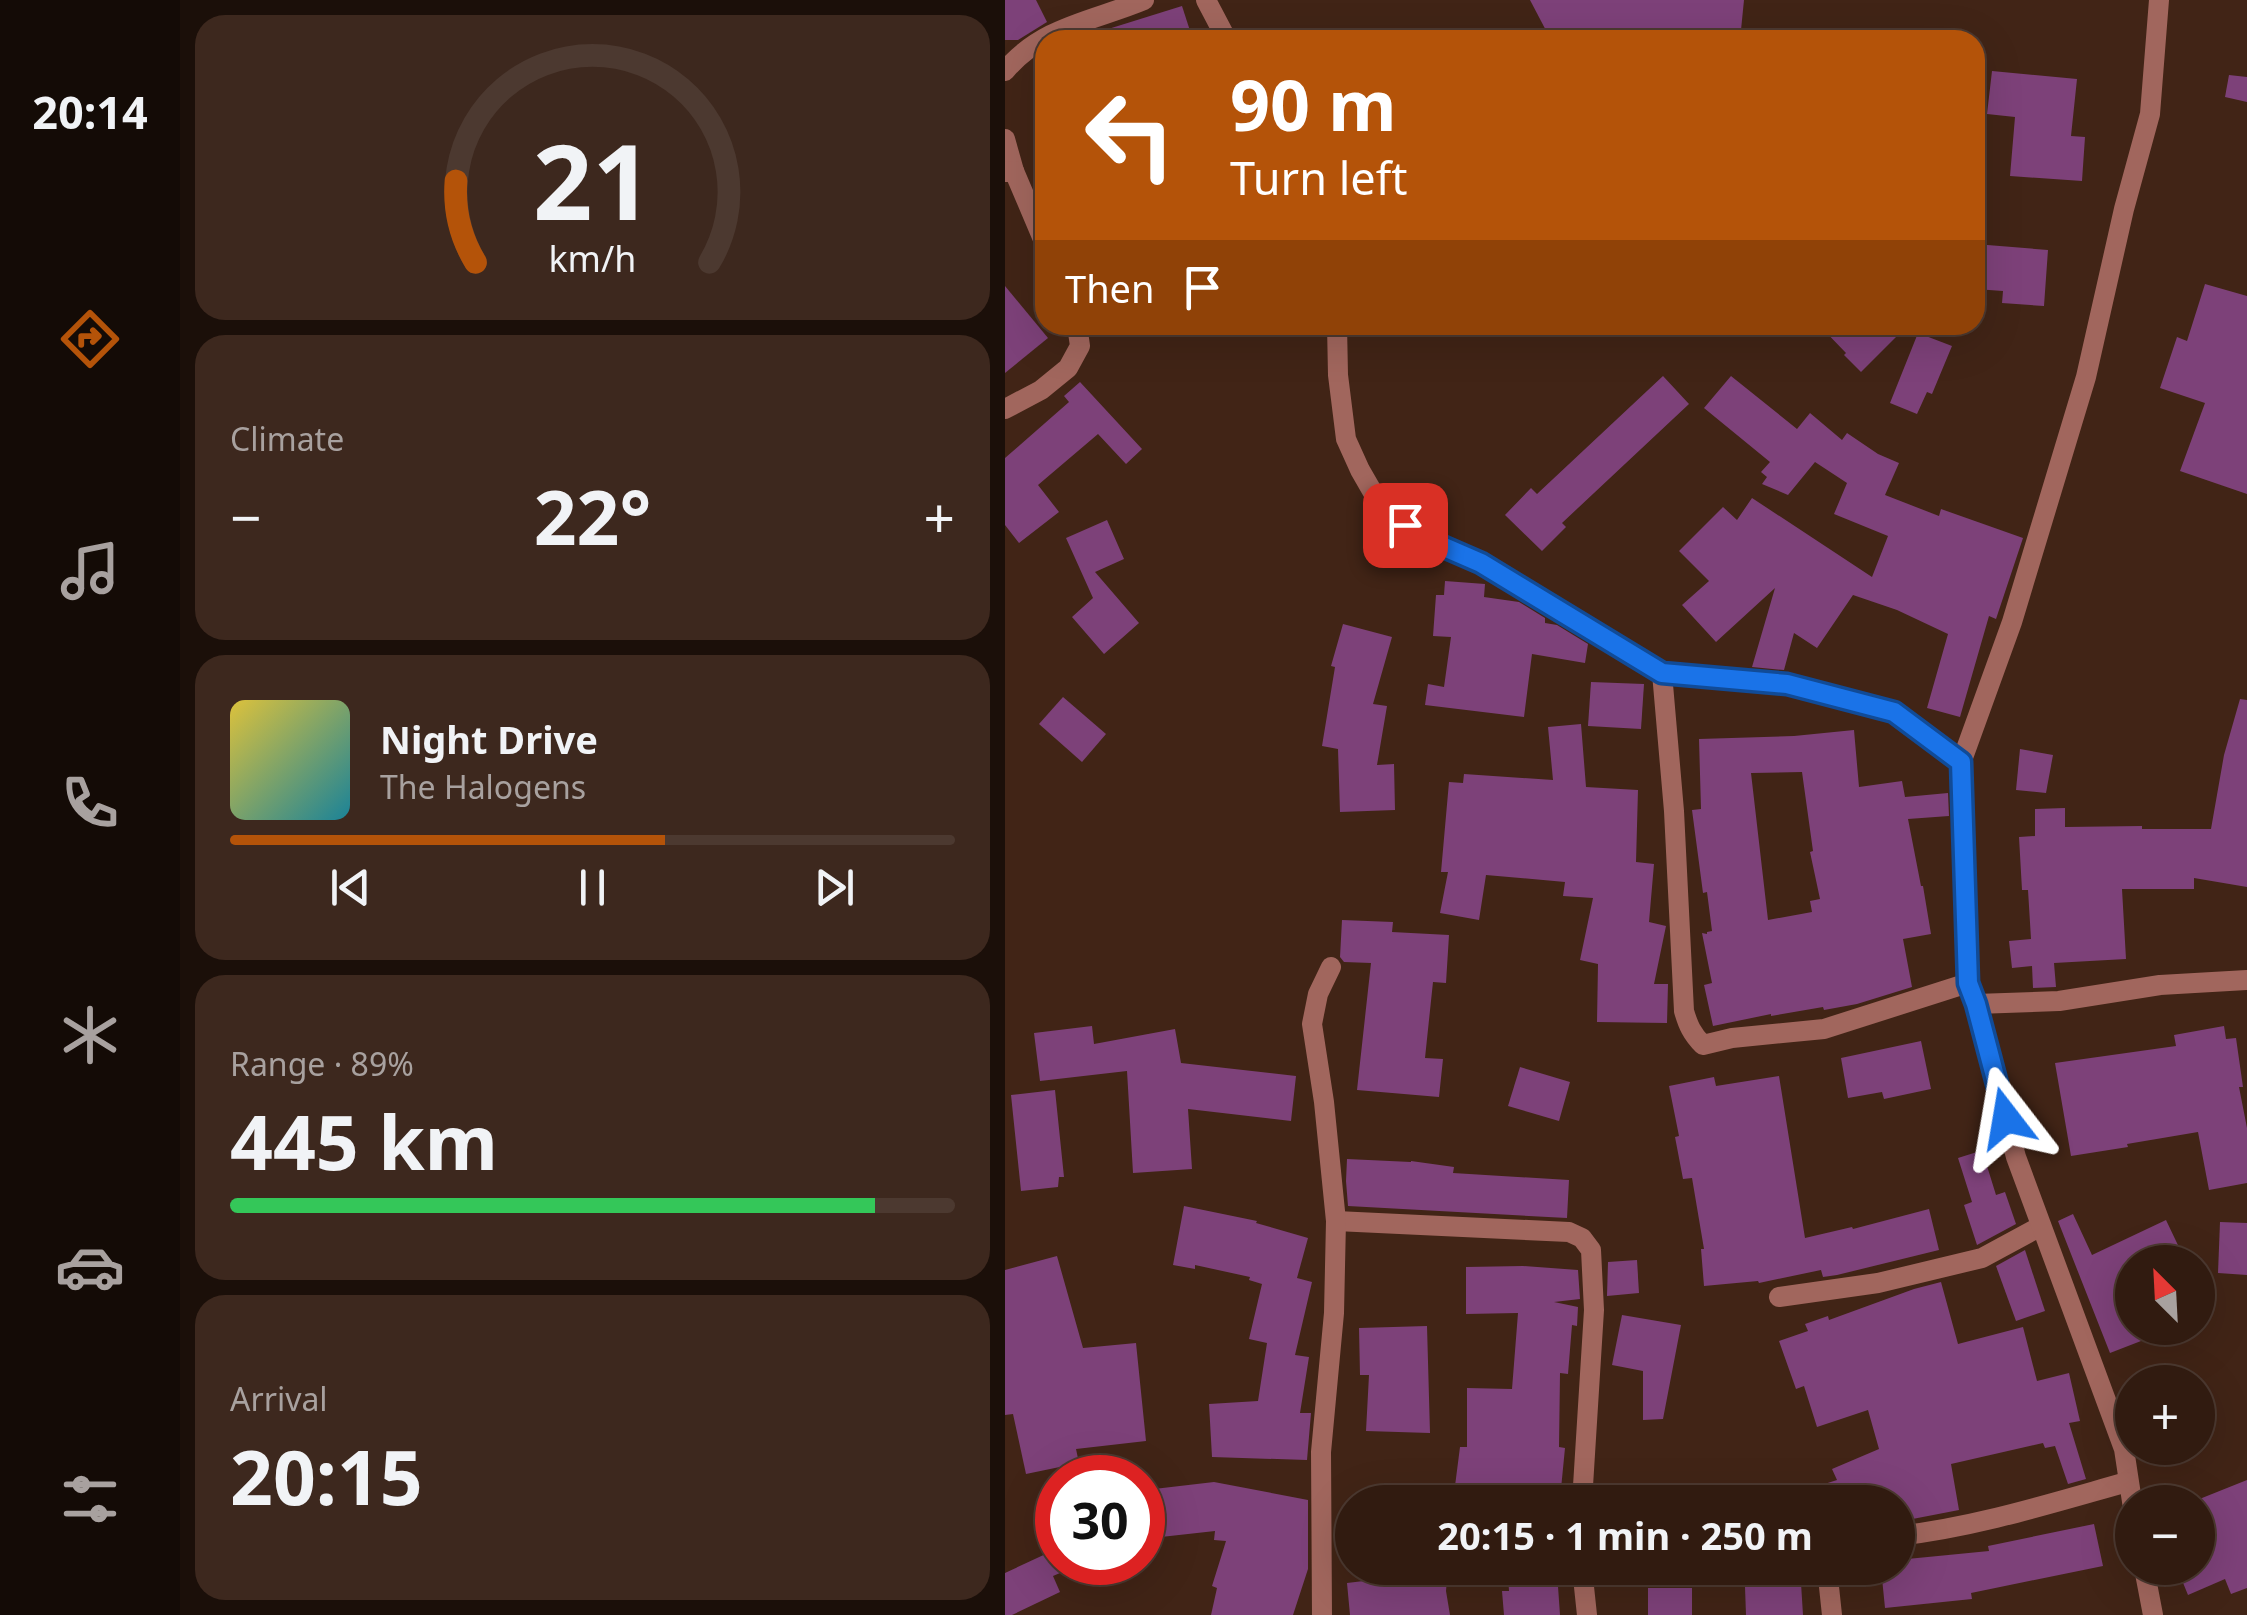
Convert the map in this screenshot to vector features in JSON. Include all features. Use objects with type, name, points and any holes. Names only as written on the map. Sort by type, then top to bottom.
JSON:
[{"type":"street","points":[[1062,30],[1144,0]]},
{"type":"street","points":[[1206,0],[1222,30]]},
{"type":"street","points":[[2128,1485],[2124,1449],[2015,1157],[1968,983],[1961,762],[2013,622],[2086,377],[2149,114],[2159,0]]},
{"type":"street","points":[[1005,72],[1035,44]]},
{"type":"street","points":[[1005,139],[1009,172],[1035,224]]},
{"type":"street","points":[[1005,410],[1041,390],[1068,368],[1081,346],[1079,335]]},
{"type":"street","points":[[1337,335],[1346,439],[1383,510],[1428,540],[1481,563],[1662,673],[1787,684],[1894,712],[1961,762]]},
{"type":"street","points":[[1662,673],[1684,1010],[1694,1037],[1703,1045],[1731,1038],[1824,1029],[1968,983]]},
{"type":"street","points":[[1322,1615],[1321,1452],[1335,1314],[1336,1221],[1312,1024],[1317,994],[1331,967]]},
{"type":"street","points":[[1976,1004],[2059,1001],[2160,985],[2247,980]]},
{"type":"street","points":[[1336,1221],[1569,1232],[1582,1238],[1591,1250],[1594,1310],[1582,1485]]},
{"type":"street","points":[[1779,1297],[1878,1282],[1982,1258],[2041,1226]]},
{"type":"street","points":[[1915,1533],[2016,1513],[2127,1482]]},
{"type":"street","points":[[1584,1585],[1587,1615]]},
{"type":"street","points":[[1829,1585],[1832,1615]]},
{"type":"street","points":[[2147,1585],[2153,1615]]},
{"type":"building","points":[[1005,0],[1036,0],[1047,22],[1018,40],[1005,40]]},
{"type":"building","points":[[1530,0],[1744,0],[1741,30],[1546,30]]},
{"type":"building","points":[[1182,6],[1190,30],[1105,30]]},
{"type":"building","points":[[1992,71],[2077,79],[2071,136],[2085,137],[2082,181],[2010,176],[2015,117],[1987,114]]},
{"type":"building","points":[[2229,75],[2247,77],[2247,102],[2225,97]]},
{"type":"building","points":[[1985,245],[2048,250],[2044,306],[2002,303],[2003,291],[1985,290]]},
{"type":"building","points":[[2205,284],[2247,296],[2247,494],[2180,471],[2205,403],[2160,388],[2177,337],[2187,341]]},
{"type":"building","points":[[1005,286],[1035,322],[1035,335],[1048,338],[1005,373]]},
{"type":"building","points":[[1829,335],[1898,335],[1861,372]]},
{"type":"building","points":[[1917,335],[1952,346],[1932,394],[1927,392],[1917,414],[1890,403]]},
{"type":"building","points":[[1663,376],[1689,404],[1562,523],[1566,527],[1542,551],[1505,515],[1531,488],[1537,494]]},
{"type":"building","points":[[1731,376],[1797,429],[1810,413],[1842,440],[1847,433],[1899,463],[1885,495],[1939,516],[1941,509],[2023,538],[1996,619],[1989,616],[1960,717],[1927,708],[1948,634],[1897,610],[1853,595],[1817,648],[1794,633],[1784,670],[1752,667],[1775,588],[1716,642],[1682,605],[1709,581],[1679,551],[1723,507],[1737,520],[1752,498],[1872,577],[1888,536],[1834,514],[1847,483],[1815,462],[1788,495],[1762,484],[1767,477],[1761,472],[1770,462],[1704,408]]},
{"type":"building","points":[[1080,382],[1142,449],[1126,464],[1098,434],[1038,485],[1059,512],[1019,543],[1005,525],[1005,458],[1069,402],[1064,396]]},
{"type":"building","points":[[1107,520],[1124,559],[1095,572],[1139,623],[1104,654],[1072,617],[1093,598],[1066,538]]},
{"type":"building","points":[[1445,581],[1485,584],[1484,597],[1519,602],[1545,618],[1545,623],[1557,625],[1588,644],[1585,663],[1532,654],[1524,717],[1425,705],[1428,684],[1444,687],[1451,637],[1433,636],[1436,595],[1444,595]]},
{"type":"building","points":[[1343,624],[1392,637],[1373,704],[1387,706],[1377,765],[1394,764],[1395,810],[1340,812],[1338,749],[1322,746],[1335,667],[1331,666]]},
{"type":"building","points":[[1591,682],[1644,684],[1641,729],[1588,726]]},
{"type":"building","points":[[1063,697],[1106,734],[1082,762],[1039,724]]},
{"type":"building","points":[[2240,699],[2247,700],[2247,887],[2194,878],[2194,889],[2122,889],[2126,959],[2054,963],[2056,987],[2033,988],[2032,966],[2012,968],[2009,941],[2031,939],[2028,890],[2022,890],[2019,837],[2035,836],[2035,809],[2065,808],[2065,827],[2211,829],[2224,755]]},
{"type":"building","points":[[1581,724],[1586,787],[1638,790],[1636,862],[1654,864],[1649,922],[1666,926],[1654,984],[1668,984],[1667,1023],[1597,1022],[1598,964],[1580,960],[1593,898],[1563,896],[1565,882],[1486,875],[1479,920],[1440,913],[1448,872],[1441,872],[1449,782],[1463,783],[1464,774],[1553,780],[1548,727]]},
{"type":"building","points":[[1854,730],[1859,787],[1902,781],[1905,797],[1948,793],[1949,816],[1908,819],[1931,934],[1903,939],[1912,987],[1857,1004],[1771,1014],[1713,1026],[1704,985],[1712,983],[1702,933],[1712,931],[1692,810],[1701,809],[1699,739]],"holes":[[[1802,772],[1813,851],[1810,852],[1820,899],[1810,901],[1812,912],[1768,920],[1751,773]]]},
{"type":"building","points":[[2020,749],[2053,755],[2046,793],[2016,790]]},
{"type":"building","points":[[1342,920],[1393,922],[1392,932],[1449,935],[1446,983],[1433,982],[1425,1058],[1443,1059],[1439,1097],[1357,1090],[1371,963],[1344,962],[1340,957]]},
{"type":"building","points":[[1092,1026],[1094,1044],[1175,1029],[1181,1063],[1296,1076],[1291,1121],[1188,1109],[1192,1169],[1133,1173],[1127,1071],[1040,1081],[1034,1033]]},
{"type":"building","points":[[2224,1026],[2226,1039],[2236,1038],[2247,1128],[2247,1183],[2209,1190],[2198,1132],[2071,1156],[2055,1063],[2176,1046],[2174,1035]]},
{"type":"building","points":[[1921,1041],[1931,1089],[1884,1099],[1882,1092],[1848,1098],[1841,1058]]},
{"type":"building","points":[[1520,1067],[1570,1082],[1559,1121],[1508,1106]]},
{"type":"building","points":[[1779,1076],[1805,1238],[1929,1209],[1939,1250],[1837,1275],[1823,1277],[1821,1270],[1759,1283],[1704,1286],[1704,1249],[1692,1178],[1683,1179],[1669,1086],[1714,1077],[1716,1086]]},
{"type":"building","points":[[1055,1090],[1064,1177],[1059,1177],[1058,1187],[1021,1191],[1011,1095]]},
{"type":"building","points":[[1977,1152],[1982,1168],[1987,1166],[1996,1195],[2005,1192],[2016,1224],[1977,1245],[1964,1205],[1972,1202],[1958,1158]]},
{"type":"building","points":[[1347,1159],[1411,1161],[1454,1167],[1453,1173],[1569,1180],[1567,1218],[1348,1206]]},
{"type":"building","points":[[1184,1206],[1257,1221],[1308,1238],[1297,1278],[1312,1282],[1295,1355],[1309,1357],[1300,1413],[1311,1413],[1307,1460],[1212,1457],[1209,1404],[1258,1401],[1267,1343],[1249,1339],[1262,1284],[1249,1280],[1250,1277],[1195,1265],[1195,1269],[1173,1265]]},
{"type":"building","points":[[2073,1214],[2092,1255],[2166,1220],[2178,1245],[2115,1245],[2115,1345],[2131,1345],[2110,1353],[2058,1221]]},
{"type":"building","points":[[2220,1222],[2247,1223],[2247,1275],[2218,1273]]},
{"type":"building","points":[[2025,1250],[2045,1311],[2016,1321],[1996,1266]]},
{"type":"building","points":[[1057,1256],[1083,1348],[1136,1343],[1146,1441],[1076,1449],[1077,1455],[1035,1455],[1035,1472],[1026,1474],[1013,1414],[1005,1415],[1005,1270]]},
{"type":"building","points":[[1637,1260],[1639,1293],[1607,1296],[1608,1262]]},
{"type":"building","points":[[1466,1267],[1578,1270],[1580,1299],[1554,1302],[1578,1307],[1577,1326],[1572,1325],[1568,1374],[1560,1373],[1559,1447],[1565,1448],[1561,1485],[1455,1485],[1460,1447],[1467,1447],[1467,1388],[1512,1389],[1518,1313],[1466,1314]]},
{"type":"building","points":[[1941,1282],[1958,1344],[2023,1327],[2037,1381],[2069,1373],[2080,1421],[2069,1423],[2086,1479],[2068,1484],[2055,1446],[2045,1448],[2043,1443],[1951,1464],[1959,1510],[1915,1519],[1915,1485],[1821,1485],[1837,1480],[1832,1469],[1879,1449],[1868,1410],[1817,1427],[1804,1386],[1796,1389],[1779,1341],[1808,1331],[1805,1324],[1828,1316],[1829,1320]]},
{"type":"building","points":[[1622,1315],[1681,1325],[1663,1419],[1643,1420],[1643,1371],[1612,1365]]},
{"type":"building","points":[[1427,1326],[1430,1433],[1366,1431],[1369,1375],[1360,1375],[1359,1328]]},
{"type":"building","points":[[2247,1480],[2247,1588],[2231,1594],[2225,1579],[2215,1583],[2215,1493]]},
{"type":"building","points":[[1214,1482],[1308,1500],[1308,1569],[1293,1615],[1211,1615],[1217,1588],[1212,1586],[1226,1541],[1214,1540],[1215,1531],[1165,1537],[1165,1488]]},
{"type":"building","points":[[2094,1524],[2103,1566],[1971,1593],[1972,1599],[1885,1608],[1883,1585],[1915,1585],[1915,1558],[1989,1551],[1988,1546]]},
{"type":"building","points":[[1035,1559],[1035,1585],[1057,1585],[1060,1592],[1005,1615],[1005,1573]]},
{"type":"building","points":[[1347,1585],[1447,1585],[1450,1615],[1350,1615]]},
{"type":"building","points":[[1509,1585],[1558,1585],[1560,1615],[1504,1615],[1502,1591],[1509,1591]]},
{"type":"building","points":[[1801,1585],[1803,1615],[1746,1615],[1745,1587]]},
{"type":"building","points":[[2184,1585],[2211,1585],[2188,1595]]},
{"type":"building","points":[[1648,1588],[1692,1588],[1692,1615],[1648,1615]]},
{"type":"route","points":[[1405,525],[1428,540],[1481,563],[1662,673],[1787,684],[1894,712],[1961,762],[1968,983],[2006,1118]]}]
